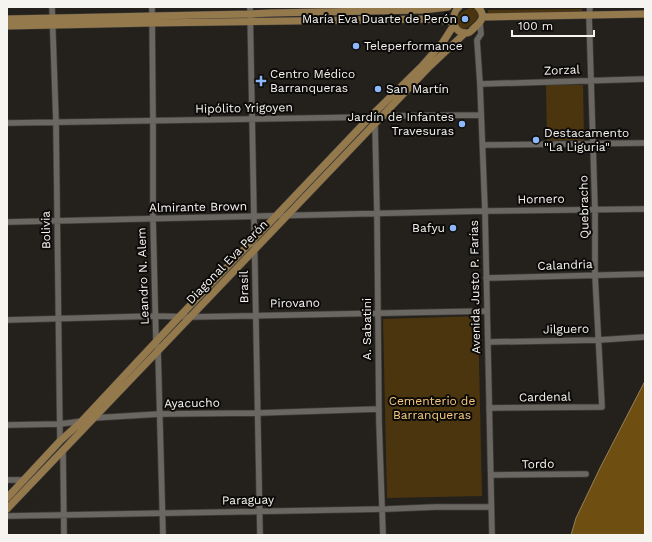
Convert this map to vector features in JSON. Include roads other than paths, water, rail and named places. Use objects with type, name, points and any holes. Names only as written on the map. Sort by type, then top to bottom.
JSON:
[{"type":"main road","points":[[7,26],[52,22],[152,19],[347,9],[423,10],[448,7]]},
{"type":"main road","name":"Diagonal Eva Perón","points":[[7,498],[370,117],[422,66],[443,42],[454,23],[454,12],[459,7]]},
{"type":"main road","points":[[482,14],[590,11],[645,14]]},
{"type":"main road","points":[[250,14],[347,20],[430,19],[454,23],[459,31],[467,33]]},
{"type":"main road","name":"Diagonal Eva Perón","points":[[7,509],[428,68],[467,33],[482,14]]},
{"type":"main road","points":[[7,19],[52,22]]},
{"type":"street","name":"Bolivia","points":[[52,7],[56,122],[60,441]]},
{"type":"street","name":"Leandro N. Alem","points":[[152,7],[153,219],[163,535]]},
{"type":"street","points":[[347,9],[347,20]]},
{"type":"street","name":"Quebracho","points":[[590,11],[596,275],[602,407]]},
{"type":"street","name":"Brasil","points":[[250,14],[260,535]]},
{"type":"street","name":"Avenida Justo P. Farías","points":[[482,14],[481,34],[477,40],[482,114],[491,475],[490,507],[492,535]]},
{"type":"street","points":[[467,33],[477,40]]},
{"type":"street","name":"Zorzal","points":[[480,84],[645,79]]},
{"type":"street","name":"Hipólito Yrigoyen","points":[[7,123],[482,114]]},
{"type":"street","name":"A. Sabatini","points":[[375,124],[379,409],[383,535]]},
{"type":"street","points":[[482,145],[594,145],[645,143]]},
{"type":"street","name":"Hornero","points":[[484,211],[645,209]]},
{"type":"street","name":"Almirante Brown","points":[[7,222],[484,211]]},
{"type":"street","name":"Calandria","points":[[486,278],[645,274]]},
{"type":"street","name":"Pirovano","points":[[7,320],[156,316],[487,311]]},
{"type":"street","name":"Jilguero","points":[[488,342],[599,340],[645,337]]},
{"type":"street","name":"Cardenal","points":[[489,408],[602,407]]},
{"type":"street","name":"Ayacucho","points":[[7,425],[60,424],[81,422],[94,418],[160,414],[258,413],[379,409]]},
{"type":"street","points":[[63,450],[64,535]]},
{"type":"street","name":"Tordo","points":[[491,475],[586,474]]},
{"type":"street","points":[[7,480],[24,480]]},
{"type":"street","name":"Paraguay","points":[[7,516],[382,509],[456,506],[490,507]]},
{"type":"place","name":"María Eva Duarte de Perón","points":[[465,19]]},
{"type":"place","name":"Teleperformance","points":[[356,46]]},
{"type":"place","name":"Centro Médico Barranqueras","points":[[261,81]]},
{"type":"place","name":"San Martín","points":[[378,89]]},
{"type":"place","name":"Jardín de Infantes Travesuras","points":[[462,124]]},
{"type":"place","name":"Destacamento \"La Liguria\"","points":[[536,140]]},
{"type":"place","name":"Bafyu","points":[[453,228]]},
{"type":"park label","name":"Cementerio de Barranqueras","points":[[432,408]]}]
